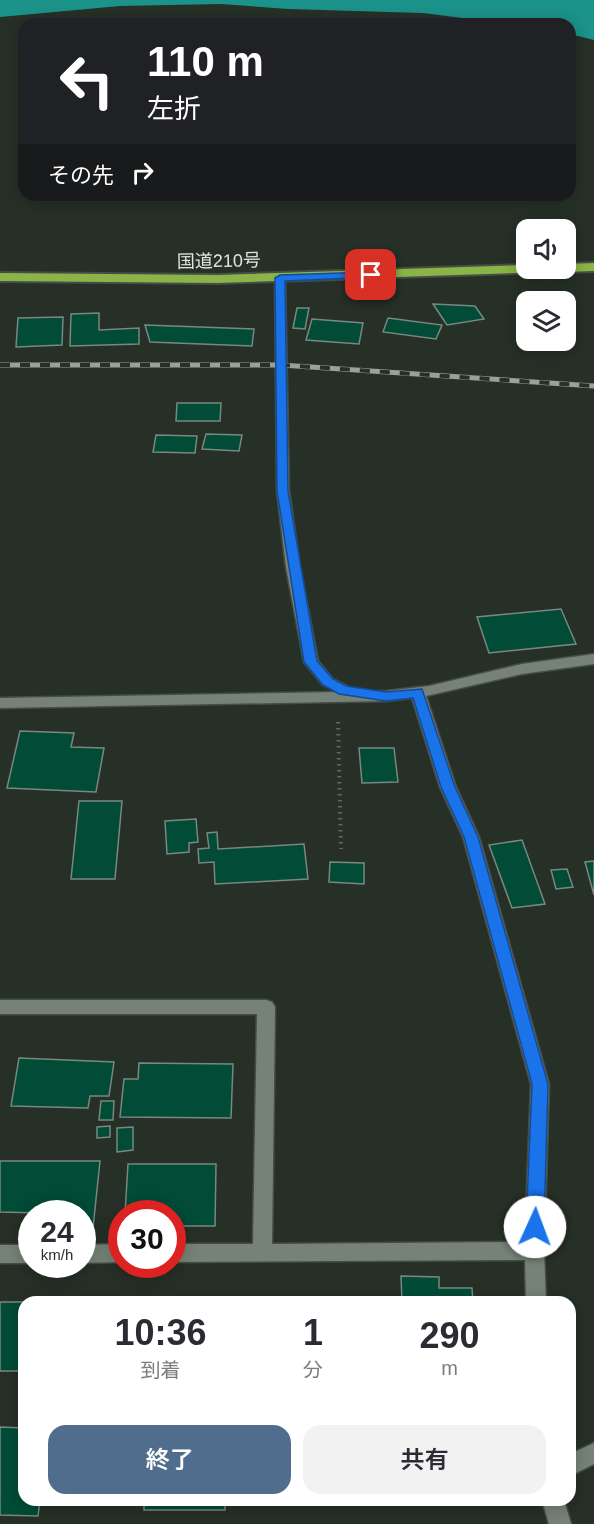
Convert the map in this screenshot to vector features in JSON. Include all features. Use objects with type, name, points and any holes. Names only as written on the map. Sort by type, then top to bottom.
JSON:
[{"type":"highway","points":[[576,268],[594,267]]},
{"type":"highway","name":"国道210号","points":[[0,278],[280,278],[516,269]]},
{"type":"street","points":[[280,278],[283,491],[310,662],[328,682],[343,690],[386,696]]},
{"type":"street","points":[[0,703],[386,696],[418,693],[504,672],[594,659]]},
{"type":"street","points":[[418,693],[448,787],[471,837],[540,1084],[534,1251],[536,1296]]},
{"type":"street","points":[[0,1007],[266,1007],[262,1252]]},
{"type":"street","points":[[186,1253],[534,1251]]},
{"type":"street","points":[[0,1254],[18,1254]]},
{"type":"street","points":[[576,1462],[594,1453]]},
{"type":"street","points":[[555,1506],[560,1524]]},
{"type":"path","points":[[337,697],[341,849]]},
{"type":"water","points":[[0,0],[594,0],[594,40],[576,36],[576,18],[463,18],[423,13],[288,9],[221,4],[120,6],[0,17]]},
{"type":"building","points":[[433,304],[475,306],[484,319],[447,325]]},
{"type":"building","points":[[297,308],[309,308],[305,329],[293,328]]},
{"type":"building","points":[[99,313],[99,330],[139,328],[139,344],[70,346],[71,314]]},
{"type":"building","points":[[63,317],[62,345],[16,347],[18,318]]},
{"type":"building","points":[[388,318],[442,325],[436,339],[383,332]]},
{"type":"building","points":[[312,319],[363,323],[359,344],[306,340]]},
{"type":"building","points":[[145,325],[254,329],[252,346],[150,342]]},
{"type":"building","points":[[177,403],[221,403],[220,421],[176,421]]},
{"type":"building","points":[[206,434],[242,435],[239,451],[202,449]]},
{"type":"building","points":[[156,435],[197,436],[195,453],[153,452]]},
{"type":"building","points":[[561,609],[576,644],[489,653],[477,617]]},
{"type":"building","points":[[20,731],[74,733],[71,747],[104,748],[96,792],[7,788]]},
{"type":"building","points":[[359,748],[394,748],[398,782],[362,783]]},
{"type":"building","points":[[79,801],[122,801],[115,879],[71,879]]},
{"type":"building","points":[[196,819],[198,842],[189,843],[189,852],[167,854],[165,821]]},
{"type":"building","points":[[217,832],[218,849],[304,844],[308,879],[215,884],[214,862],[199,863],[198,849],[209,848],[207,833]]},
{"type":"building","points":[[522,840],[545,904],[512,908],[489,845]]},
{"type":"building","points":[[594,861],[594,895],[585,862]]},
{"type":"building","points":[[330,862],[364,863],[364,884],[329,882]]},
{"type":"building","points":[[567,869],[573,887],[556,889],[551,870]]},
{"type":"building","points":[[19,1058],[114,1062],[109,1096],[90,1096],[88,1108],[11,1106]]},
{"type":"building","points":[[139,1063],[233,1064],[231,1118],[120,1117],[124,1079],[138,1079]]},
{"type":"building","points":[[101,1101],[114,1101],[113,1120],[99,1120]]},
{"type":"building","points":[[110,1126],[110,1137],[97,1138],[97,1127]]},
{"type":"building","points":[[133,1127],[133,1150],[117,1152],[117,1128]]},
{"type":"building","points":[[0,1161],[100,1161],[96,1200],[18,1200],[18,1212],[0,1212]]},
{"type":"building","points":[[128,1164],[216,1164],[215,1226],[186,1226],[186,1200],[126,1200]]},
{"type":"building","points":[[401,1276],[439,1277],[439,1288],[472,1288],[473,1296],[402,1296]]},
{"type":"building","points":[[0,1302],[18,1302],[18,1371],[0,1371]]},
{"type":"building","points":[[0,1427],[18,1428],[18,1506],[39,1506],[38,1516],[0,1515]]},
{"type":"building","points":[[144,1506],[225,1506],[225,1510],[144,1510]]},
{"type":"railway","points":[[0,365],[281,365],[594,386]]},
{"type":"route","points":[[371,275],[280,278],[280,426],[283,491],[310,662],[328,682],[343,690],[386,696],[418,693],[448,787],[471,837],[540,1084],[535,1227]]}]
